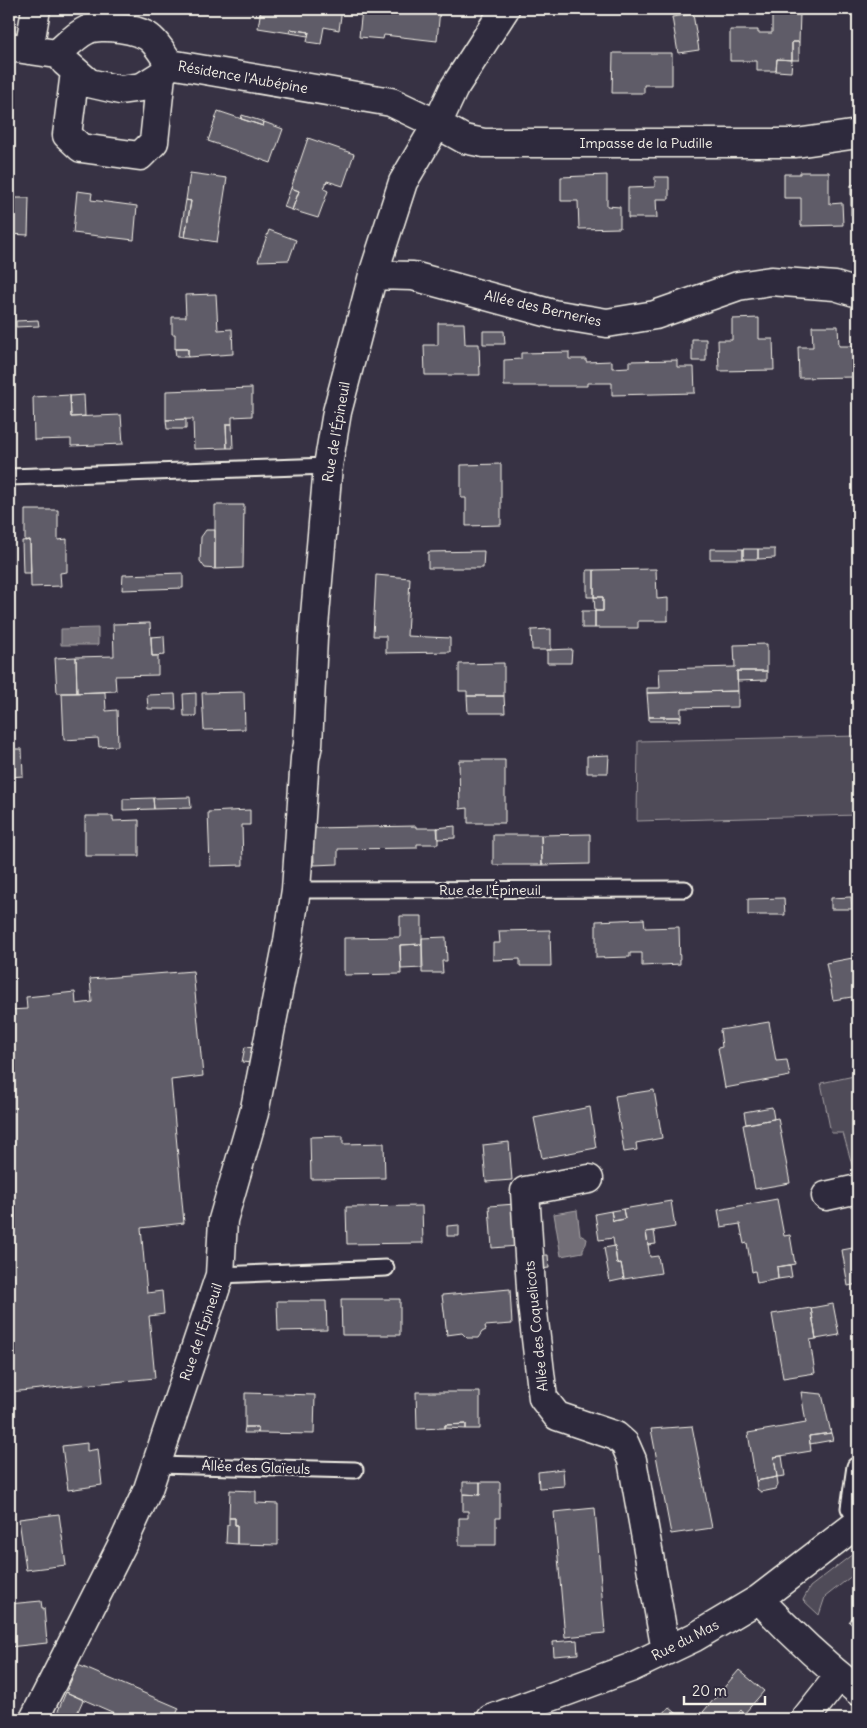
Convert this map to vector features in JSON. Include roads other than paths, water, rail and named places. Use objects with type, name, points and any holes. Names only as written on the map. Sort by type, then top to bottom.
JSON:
[{"type":"street","points":[[36,9],[19,49],[66,63],[89,83],[120,90],[142,88],[166,70]]},
{"type":"street","name":"Rue de l'Épineuil","points":[[34,1719],[126,1537],[148,1488],[220,1275],[223,1220],[254,1113],[288,941],[296,890],[305,758],[308,745],[315,610],[328,466],[337,412],[373,275],[403,182],[437,124],[454,88],[504,9]]},
{"type":"street","name":"Résidence l'Aubépine","points":[[66,63],[86,30],[119,18],[151,39],[166,70],[391,102],[437,124]]},
{"type":"street","points":[[66,63],[67,135],[81,148],[140,156],[154,142],[166,70]]},
{"type":"street","name":"Impasse de la Pudille","points":[[437,124],[464,139],[484,144],[796,143],[858,134]]},
{"type":"street","name":"Allée des Berneries","points":[[373,275],[413,276],[553,314],[607,323],[654,316],[738,286],[771,281],[835,286],[858,293]]},
{"type":"street","name":"Allée des Coquelicots","points":[[589,1179],[525,1191],[532,1304],[543,1398],[557,1416],[616,1436],[624,1444],[632,1460],[666,1651]]},
{"type":"street","points":[[826,1196],[858,1189]]},
{"type":"street","name":"Rue du Mas","points":[[491,1719],[630,1668],[695,1637],[759,1599],[858,1523]]},
{"type":"street","points":[[759,1599],[780,1622],[849,1684],[805,1719]]},
{"type":"lane","points":[[9,477],[328,466]]},
{"type":"lane","name":"Rue de l'Épineuil","points":[[296,890],[685,889]]},
{"type":"lane","points":[[220,1275],[386,1268]]},
{"type":"lane","name":"Allée des Glaïeuls","points":[[156,1465],[355,1470]]},
{"type":"lane","points":[[855,1466],[849,1508],[858,1523]]}]
